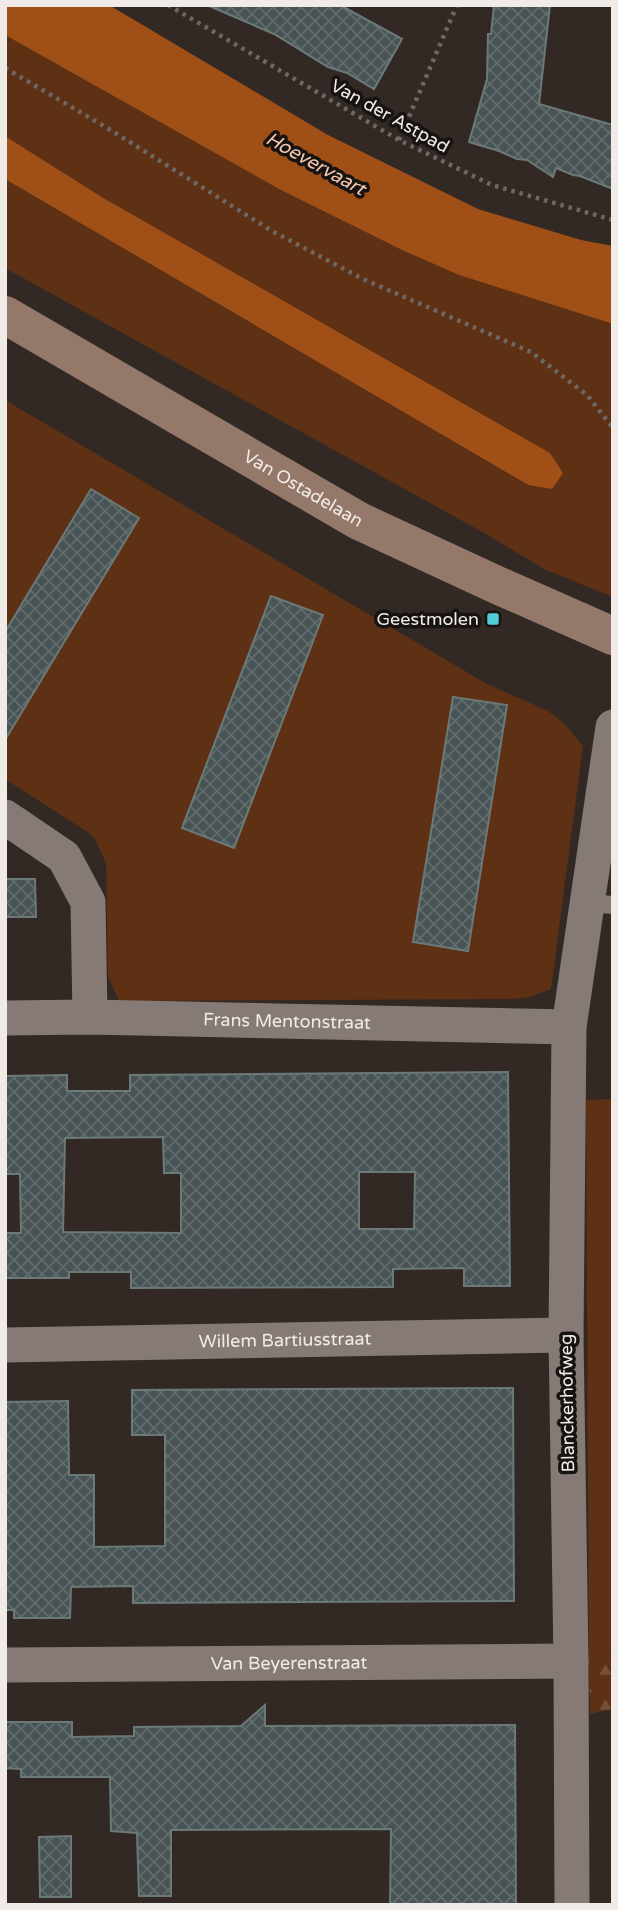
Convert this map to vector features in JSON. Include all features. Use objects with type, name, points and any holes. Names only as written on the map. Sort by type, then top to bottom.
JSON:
[{"type":"street","name":"Van Ostadelaan","points":[[5,316],[359,521],[613,636]]},
{"type":"street","name":"Blanckerhofweg","points":[[572,1905],[566,1335],[569,1027],[600,904],[613,727]]},
{"type":"street","points":[[5,817],[64,858],[88,902],[90,1017]]},
{"type":"street","name":"Frans Mentonstraat","points":[[5,1018],[90,1017],[569,1027]]},
{"type":"street","name":"Willem Bartiusstraat","points":[[5,1345],[566,1335]]},
{"type":"street","name":"Van Beyerenstraat","points":[[5,1665],[571,1661]]},
{"type":"path","name":"Van der Astpad","points":[[167,5],[399,140],[492,185],[613,220]]},
{"type":"path","points":[[399,140],[457,5]]},
{"type":"path","points":[[5,68],[109,129],[272,231],[363,279],[531,352],[587,395],[613,428]]},
{"type":"green space","points":[[5,35],[279,189],[402,250],[459,275],[613,324],[613,597],[546,570],[486,534],[5,268],[5,179],[527,485],[552,489],[5,136]]},
{"type":"green space","points":[[5,400],[487,684],[548,711],[565,724],[583,746],[551,989],[530,997],[513,999],[119,1001],[108,976],[106,863],[95,839],[5,779]]},
{"type":"green space","points":[[613,1099],[613,1653],[589,1664],[586,1100]]},
{"type":"green space","points":[[613,1653],[613,1709],[590,1714],[589,1664]]},
{"type":"water","name":"Hoevervaart","points":[[5,5],[109,5],[328,135],[478,209],[581,240],[613,246],[613,324],[459,275],[279,189],[5,35]]},
{"type":"water","points":[[5,136],[105,199],[550,453],[563,473],[552,489],[528,485],[5,179]]},
{"type":"building","points":[[207,5],[340,5],[402,39],[374,89],[347,73],[328,67],[274,34]]},
{"type":"building","points":[[494,5],[550,5],[539,104],[613,125],[613,189],[556,168],[553,177],[527,160],[469,142],[487,79],[488,34],[491,34]]},
{"type":"building","points":[[91,489],[139,518],[5,740],[5,632]]},
{"type":"building","points":[[271,596],[323,615],[234,848],[182,828]]},
{"type":"building","points":[[453,697],[507,705],[468,951],[413,942]]},
{"type":"building","points":[[5,879],[35,879],[36,917],[5,917]]},
{"type":"building","points":[[508,1072],[510,1286],[464,1286],[464,1268],[393,1269],[393,1287],[131,1288],[131,1272],[69,1272],[69,1278],[5,1278],[5,1233],[21,1233],[20,1174],[5,1174],[5,1076],[67,1075],[67,1091],[130,1091],[130,1075]],"holes":[[[163,1137],[164,1173],[181,1173],[181,1233],[63,1232],[65,1138]],[[359,1172],[415,1172],[414,1229],[359,1229]]]},
{"type":"building","points":[[513,1388],[514,1601],[133,1603],[133,1586],[71,1587],[70,1618],[14,1618],[14,1610],[5,1610],[5,1402],[68,1401],[69,1475],[94,1475],[94,1547],[165,1546],[165,1435],[132,1435],[132,1390]]},
{"type":"building","points":[[265,1705],[265,1726],[515,1725],[516,1905],[390,1905],[391,1829],[171,1830],[171,1896],[139,1896],[137,1833],[111,1831],[110,1777],[21,1777],[21,1769],[5,1768],[5,1722],[72,1722],[72,1737],[134,1736],[134,1727],[241,1726]]},
{"type":"building","points":[[71,1836],[71,1897],[40,1897],[39,1837]]},
{"type":"place","name":"Geestmolen","points":[[493,619]]}]
